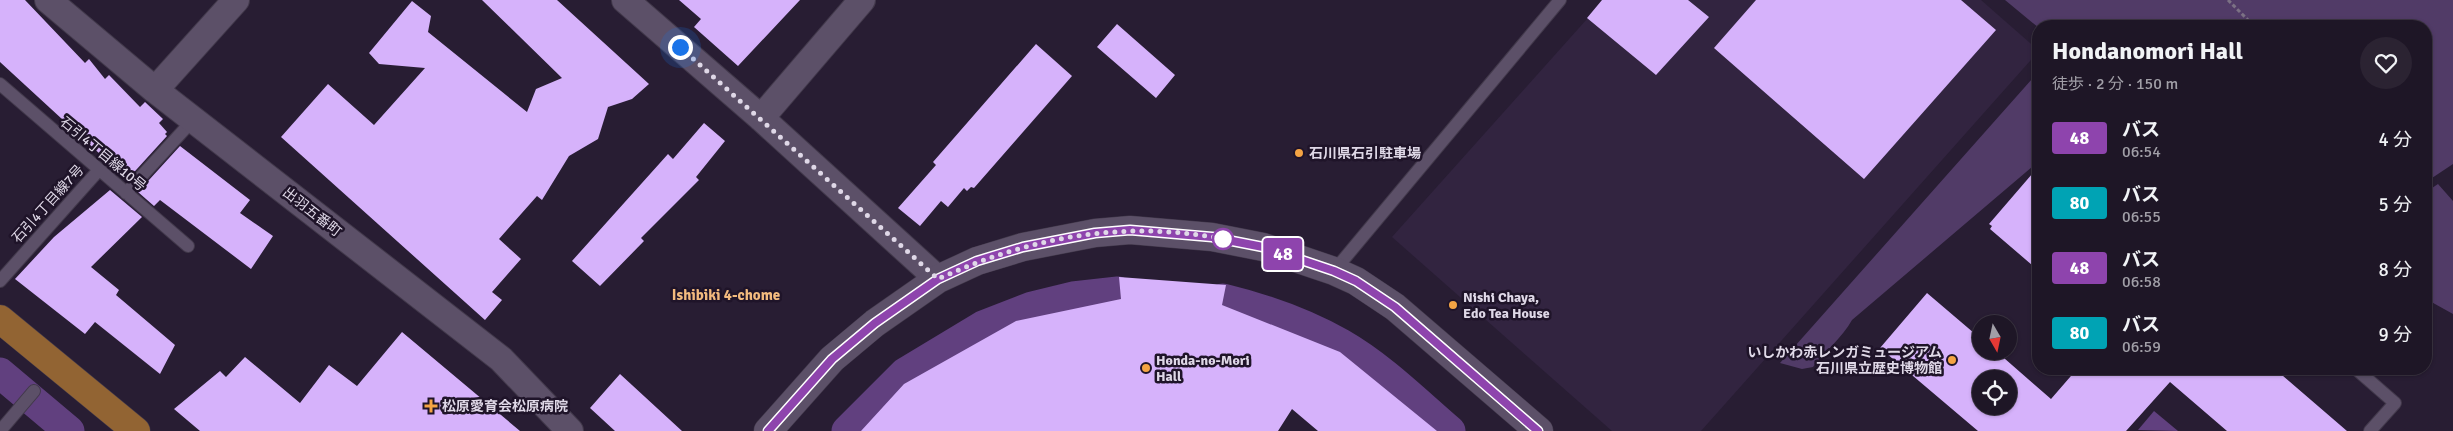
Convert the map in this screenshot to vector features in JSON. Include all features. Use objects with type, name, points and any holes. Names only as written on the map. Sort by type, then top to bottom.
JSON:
[{"type":"main road","points":[[0,319],[136,431]]},
{"type":"street","name":"出羽五番町","points":[[48,0],[155,90],[501,359],[570,431]]},
{"type":"street","points":[[155,90],[236,0]]},
{"type":"street","points":[[625,0],[761,118],[938,279]]},
{"type":"street","points":[[761,118],[862,0]]},
{"type":"street","points":[[768,431],[832,359],[875,323],[938,279],[977,261],[1023,247],[1095,233],[1130,230],[1212,237],[1263,247],[1334,271],[1356,281],[1395,307],[1538,431]]},
{"type":"lane","points":[[1334,271],[1560,0]]},
{"type":"lane","name":"石引4丁目線10号","points":[[0,84],[188,246]]},
{"type":"lane","points":[[126,193],[193,120]]},
{"type":"lane","name":"石引4丁目線7号","points":[[0,281],[98,170]]},
{"type":"lane","points":[[2363,375],[2395,404],[2370,431]]},
{"type":"lane","points":[[0,431],[34,391]]},
{"type":"path","points":[[2228,0],[2248,20]]},
{"type":"shaded area","points":[[1604,0],[1981,0],[2032,45],[2032,59],[1701,431],[1612,431],[1392,237]]},
{"type":"shaded area","points":[[2005,0],[2453,0],[2453,164],[2432,178],[2432,20],[2032,20],[2032,22]]},
{"type":"shaded area","points":[[2032,79],[2032,167],[1852,320],[1844,333],[1813,367],[1802,369],[1780,363]]},
{"type":"shaded area","points":[[2438,184],[2453,201],[2453,314],[2432,302],[2432,188]]},
{"type":"shaded area","points":[[2154,411],[2178,431],[2138,430]]},
{"type":"building","points":[[0,0],[25,0],[85,63],[89,59],[105,79],[109,75],[140,107],[145,102],[163,119],[159,123],[167,132],[165,134],[167,136],[126,181],[123,179],[125,177],[0,62]]},
{"type":"building","points":[[482,0],[557,0],[649,84],[632,99],[608,107],[598,139],[569,156],[542,200],[537,196],[499,239],[521,259],[492,292],[502,300],[485,320],[281,137],[328,84],[374,125],[425,68],[379,64],[369,53],[412,1],[431,16],[428,32],[527,112],[536,89],[562,78]]},
{"type":"building","points":[[679,0],[800,0],[738,66],[694,27],[701,19]]},
{"type":"building","points":[[1602,0],[1688,0],[1709,17],[1656,75],[1587,18]]},
{"type":"building","points":[[1756,0],[1961,0],[1996,30],[1864,179],[1714,48]]},
{"type":"building","points":[[1117,24],[1175,75],[1156,98],[1097,47]]},
{"type":"building","points":[[1036,44],[1072,76],[974,188],[971,187],[967,191],[964,188],[948,207],[941,201],[920,226],[898,208],[936,165],[933,162]]},
{"type":"building","points":[[704,123],[725,141],[696,177],[699,180],[641,238],[644,241],[600,286],[572,261],[668,154],[673,159]]},
{"type":"building","points":[[180,146],[250,200],[240,213],[273,236],[251,269],[160,200],[154,206],[138,192]]},
{"type":"building","points":[[2032,174],[2032,265],[1990,229],[1992,226],[1989,224]]},
{"type":"building","points":[[110,190],[142,217],[91,267],[119,290],[116,295],[175,345],[160,374],[95,322],[85,334],[15,279],[54,237]]},
{"type":"building","name":"Honda-no-Mori Hall","points":[[1119,277],[1226,285],[1222,305],[1340,352],[1437,431],[1318,431],[1292,409],[1278,431],[861,431],[904,384],[1016,321],[1121,299]]},
{"type":"building","name":"いしかわ赤レンガミュージアム 石川県立歴史博物館","points":[[1927,293],[1972,331],[1972,360],[2006,360],[2051,399],[2072,375],[2282,375],[2347,431],[2227,431],[2170,382],[2126,431],[1978,431],[1880,348]]},
{"type":"building","points":[[402,332],[520,431],[200,431],[174,409],[220,371],[226,377],[245,357],[300,403],[329,365],[357,386]]},
{"type":"building","points":[[620,374],[682,431],[615,431],[590,408]]},
{"type":"waterway","points":[[847,431],[905,373],[983,326],[1032,307],[1073,297],[1118,292]]},
{"type":"waterway","points":[[1223,299],[1284,317],[1341,344],[1384,374],[1450,431]]},
{"type":"waterway","points":[[0,373],[69,431]]},
{"type":"bus line","name":"48","points":[[768,431],[832,359],[875,323],[938,279],[977,261],[1023,247],[1095,233],[1130,230],[1212,237],[1263,247],[1334,271],[1356,281],[1395,307],[1538,431]]},
{"type":"place","name":"石川県石引駐車場","points":[[1299,153]]},
{"type":"place","name":"Nishi Chaya, Edo Tea House","points":[[1453,305]]},
{"type":"place","name":"いしかわ赤レンガミュージアム 石川県立歴史博物館","points":[[1952,360]]},
{"type":"place","name":"Honda-no-Mori Hall","points":[[1146,368]]},
{"type":"place","name":"松原愛育会松原病院","points":[[431,406]]},
{"type":"district","name":"Ishibiki 4-chome","points":[[726,295]]},
{"type":"route","points":[[680,47],[938,279],[977,261],[1023,247],[1095,233],[1130,230],[1180,233],[1229,240],[1223,239]]}]
